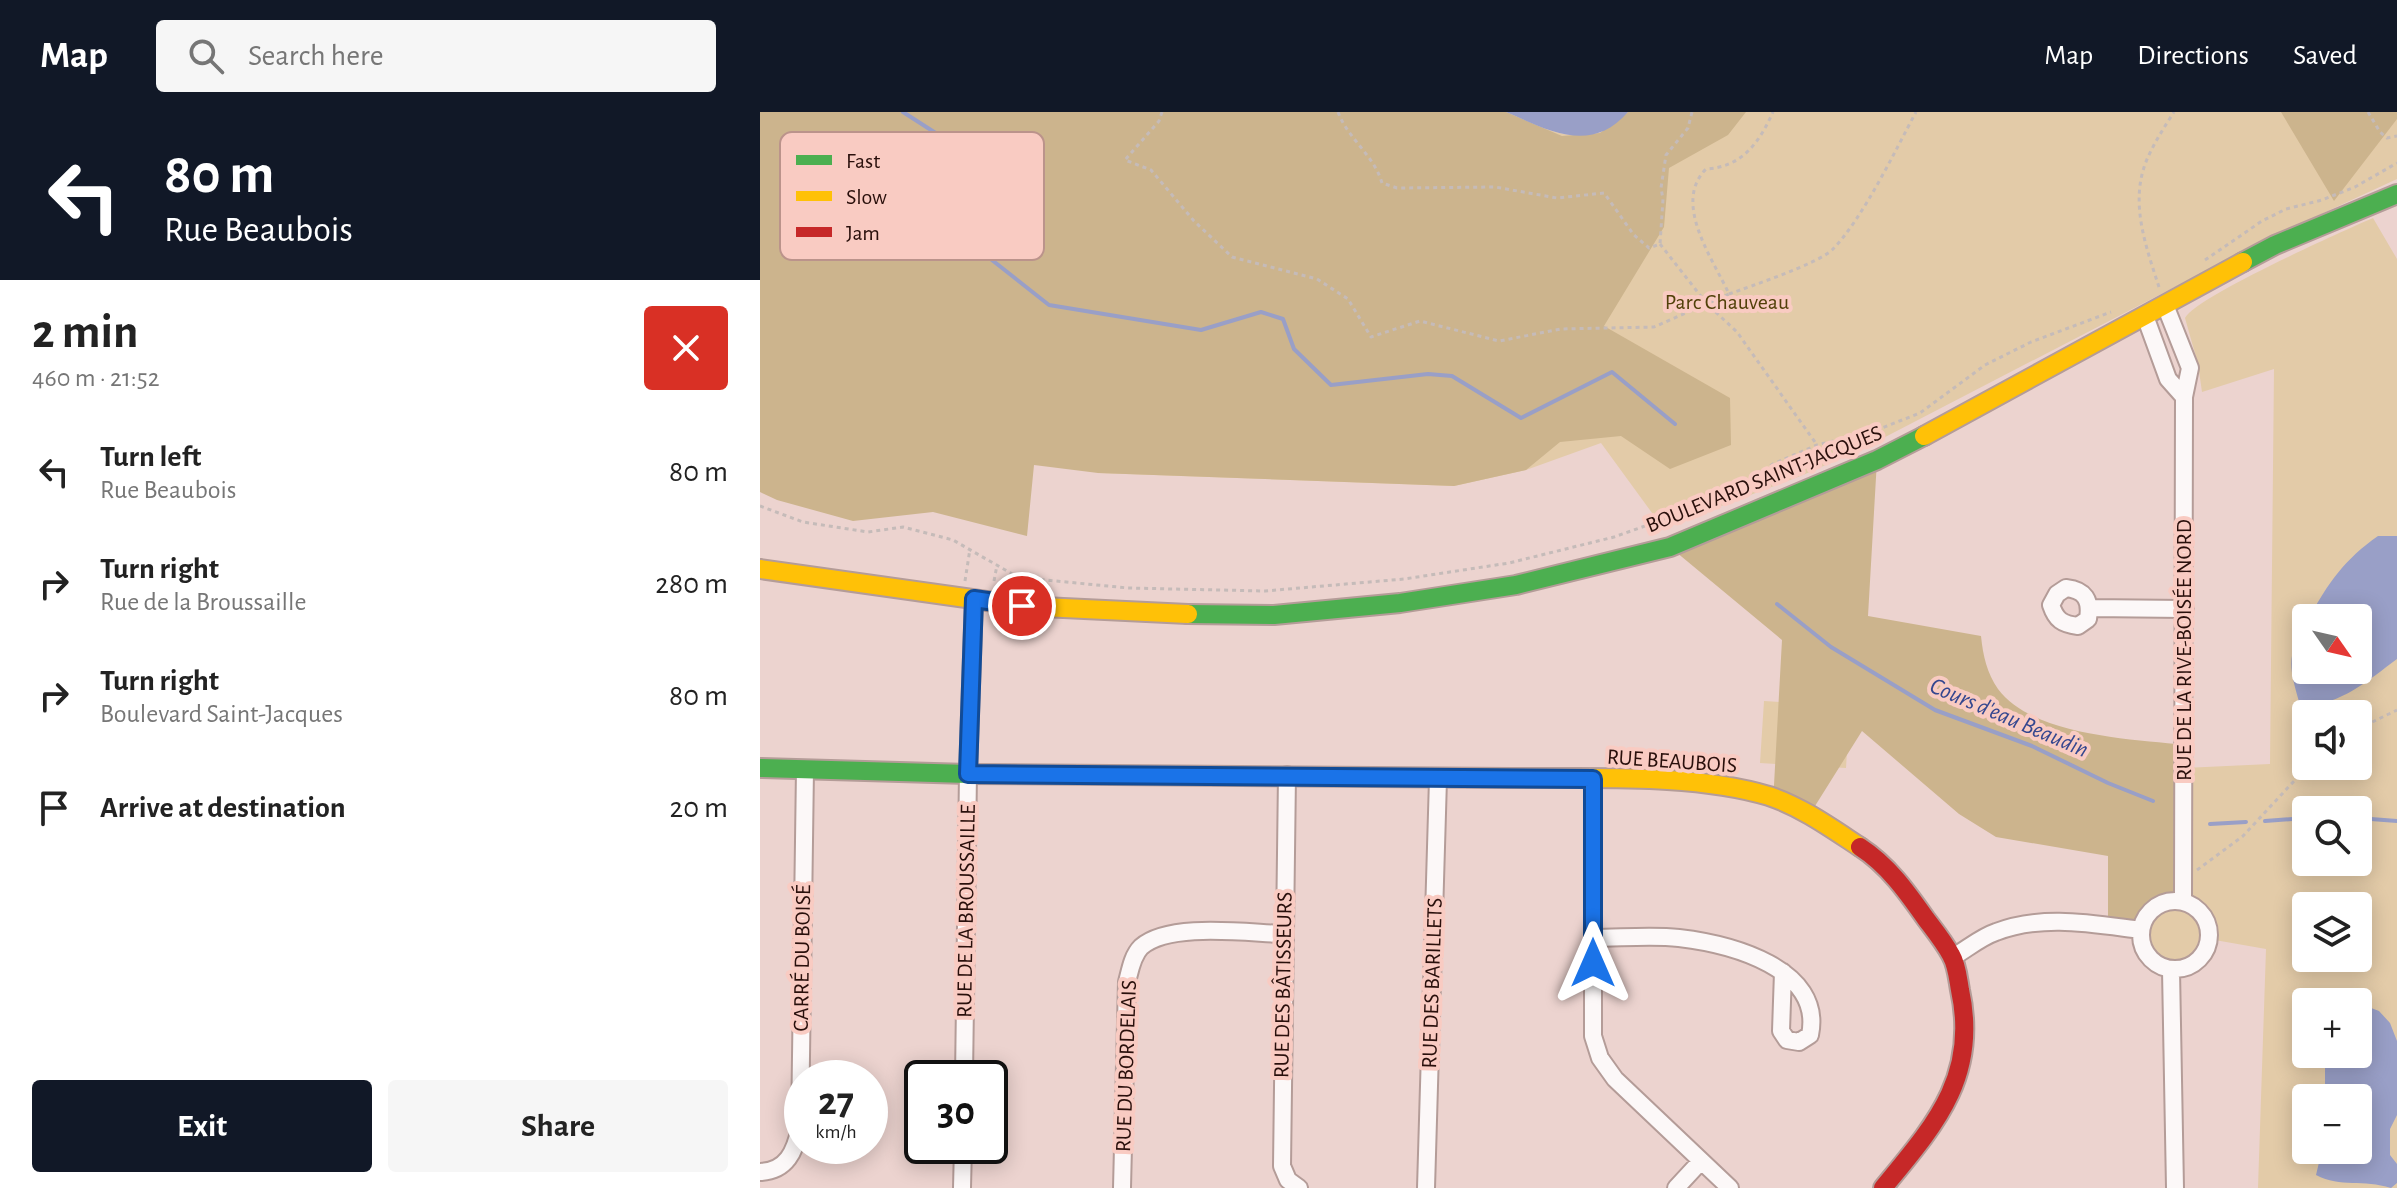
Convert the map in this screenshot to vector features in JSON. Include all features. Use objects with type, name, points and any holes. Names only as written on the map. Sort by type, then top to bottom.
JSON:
[{"type":"street","name":"BOULEVARD SAINT-JACQUES","points":[[760,569],[1066,609],[1274,615],[1400,603],[1516,585],[1670,547],[1877,460],[2275,245],[2397,194]]},
{"type":"street","name":"RUE DE LA RIVE-BOISÉE NORD","points":[[2165,305],[2190,368],[2184,397],[2183,902]]},
{"type":"street","points":[[2145,316],[2168,379],[2184,397]]},
{"type":"street","name":"RUE DE LA BROUSSAILLE","points":[[964,1060],[974,599]]},
{"type":"street","points":[[2090,608],[2185,609]]},
{"type":"street","name":"RUE BEAUBOIS","points":[[760,768],[968,774],[1593,779],[1719,784],[1771,797],[1810,814],[1877,858],[1908,893],[1953,957],[1963,1003],[1964,1046],[1955,1086],[1933,1127],[1883,1188]]},
{"type":"street","name":"CARRÉ DU BOISÉ","points":[[760,1172],[777,1169],[788,1161],[796,1147],[800,1128],[805,769]]},
{"type":"street","name":"RUE DES BÂTISSEURS","points":[[1287,775],[1282,1166],[1288,1180],[1299,1188]]},
{"type":"street","name":"RUE DES BARILLETS","points":[[1426,1188],[1438,779]]},
{"type":"street","points":[[1593,779],[1593,1036],[1600,1058],[1615,1079],[1730,1188]]},
{"type":"street","points":[[2168,902],[2183,902],[2197,909],[2205,920],[2209,938],[2200,959],[2186,968],[2171,970],[2156,964],[2143,949],[2141,930],[2152,909],[2168,902]]},
{"type":"street","points":[[1953,957],[1995,932],[2041,921],[2141,930]]},
{"type":"street","name":"RUE DU BORDELAIS","points":[[1122,1188],[1127,982],[1131,963],[1140,948],[1157,939],[1184,932],[1283,934]]},
{"type":"street","points":[[1593,938],[1678,938],[1744,952],[1783,972]]},
{"type":"street","points":[[2171,970],[2175,1188]]},
{"type":"street","points":[[1676,1188],[1701,1161]]},
{"type":"street","points":[[962,1188],[963,1164]]},
{"type":"path","points":[[1162,112],[1159,121],[1125,160],[1151,170],[1194,221],[1232,257],[1317,279],[1348,299],[1371,337],[1420,321],[1499,341],[1561,329],[1654,327],[1830,252],[1869,195],[1916,112]]},
{"type":"path","points":[[1338,112],[1344,128],[1378,167],[1382,183],[1397,188],[1495,187],[1557,198],[1604,193],[1634,235],[1649,248],[1660,244]]},
{"type":"path","points":[[1692,112],[1688,128],[1666,155],[1661,188],[1660,244],[1707,304],[1737,332],[1817,445]]},
{"type":"path","points":[[1729,294],[1693,217],[1692,190],[1696,179],[1706,169],[1722,168],[1736,162],[1750,150],[1764,132],[1773,112]]},
{"type":"path","points":[[2162,285],[2158,287],[2138,205],[2141,176],[2148,156],[2174,112]]},
{"type":"path","points":[[2368,112],[2387,138],[2397,136]]},
{"type":"path","points":[[2199,264],[2262,221],[2286,209],[2355,187],[2397,163]]},
{"type":"path","points":[[760,506],[803,522],[868,532],[903,527],[953,540],[1014,575],[1025,578],[1128,588],[1265,591],[1404,579],[1509,563],[1614,537],[1724,498],[1773,464],[1817,445],[1874,431],[1920,413],[1985,365],[2031,342],[2121,308]]},
{"type":"path","points":[[965,579],[970,549]]},
{"type":"path","points":[[994,581],[997,565]]},
{"type":"path","points":[[2372,722],[2397,710]]},
{"type":"path","points":[[2183,882],[2243,836],[2295,780]]},
{"type":"green space","name":"Parc Chauveau","points":[[760,112],[1506,112],[1553,131],[1584,136],[1614,125],[1628,112],[2397,112],[2397,179],[2269,238],[1864,448],[1803,475],[1663,528],[1601,443],[1526,470],[1454,486],[1098,473],[899,260],[1044,260],[1044,132],[780,133]]},
{"type":"green space","points":[[2373,218],[2397,259],[2397,1188],[2258,1188],[2266,949],[2209,939],[2197,961],[2175,969],[2154,962],[2142,943],[2146,920],[2153,911],[2166,904],[2182,902],[2184,768],[2270,764],[2274,369],[2202,392],[2185,318],[2214,295]]},
{"type":"green space","points":[[1764,701],[1793,703],[1849,717],[1846,768],[1760,763]]},
{"type":"shaded area","points":[[760,112],[1506,112],[1562,136],[1600,133],[1628,112],[1746,112],[1728,135],[1669,168],[1664,227],[1604,326],[1730,398],[1731,445],[1670,469],[1621,436],[1560,442],[1526,470],[1454,486],[1098,473],[1034,465],[1027,536],[933,512],[853,521],[777,500],[760,492]]},
{"type":"shaded area","points":[[2281,112],[2397,112],[2397,119],[2334,201]]},
{"type":"shaded area","points":[[1877,460],[1868,616],[1981,636],[1986,664],[1998,689],[2014,705],[2034,717],[2084,732],[2184,745],[2183,902],[2157,908],[2141,930],[2108,926],[2108,856],[1996,837],[1959,814],[1862,731],[1810,814],[1771,797],[1782,640],[1670,547]]},
{"type":"water","points":[[1506,112],[1628,112],[1614,125],[1584,136],[1553,131]]},
{"type":"water","points":[[2378,536],[2397,536],[2397,659],[2372,677],[2372,604],[2317,604],[2338,572]]},
{"type":"water","points":[[2294,684],[2363,684],[2332,700],[2299,700]]},
{"type":"water","points":[[2372,1008],[2379,1011],[2390,1023],[2397,1041],[2397,1115],[2390,1129],[2390,1155],[2397,1164],[2397,1183],[2391,1188],[2334,1181],[2316,1175],[2319,1164],[2372,1164],[2372,1084],[2325,1084],[2325,1068],[2372,1068]]},
{"type":"waterway","name":"Cours d'eau Beaudin","points":[[903,112],[934,132]]},
{"type":"waterway","name":"Cours d'eau Beaudin","points":[[992,260],[1049,305],[1201,330],[1261,312],[1283,319],[1294,349],[1331,385],[1428,374],[1452,376],[1521,418],[1612,372],[1675,424]]},
{"type":"waterway","name":"Cours d'eau Beaudin","points":[[1777,604],[1831,647],[1935,710],[2032,746],[2153,801]]},
{"type":"waterway","name":"Cours d'eau Beaudin","points":[[2265,821],[2292,819]]},
{"type":"waterway","name":"Cours d'eau Beaudin","points":[[2372,819],[2397,821]]},
{"type":"waterway","name":"Cours d'eau Beaudin","points":[[2210,824],[2246,822]]},
{"type":"traffic: fast","points":[[2243,262],[2275,245],[2397,194]]},
{"type":"traffic: fast","points":[[1188,614],[1274,615],[1400,603],[1516,585],[1670,547],[1877,460],[1924,436]]},
{"type":"traffic: fast","points":[[760,768],[968,774],[1511,778]]},
{"type":"traffic: slow","points":[[1924,436],[2243,262]]},
{"type":"traffic: slow","points":[[760,569],[1022,606],[1188,614]]},
{"type":"traffic: slow","points":[[1511,778],[1675,780],[1739,789],[1793,806],[1860,847]]},
{"type":"traffic: jam","points":[[1860,847],[1896,880],[1948,950],[1957,972],[1964,1021],[1963,1049],[1948,1098],[1935,1121],[1883,1188]]},
{"type":"route","points":[[1022,606],[974,599],[968,774],[1593,779],[1593,963]]}]
